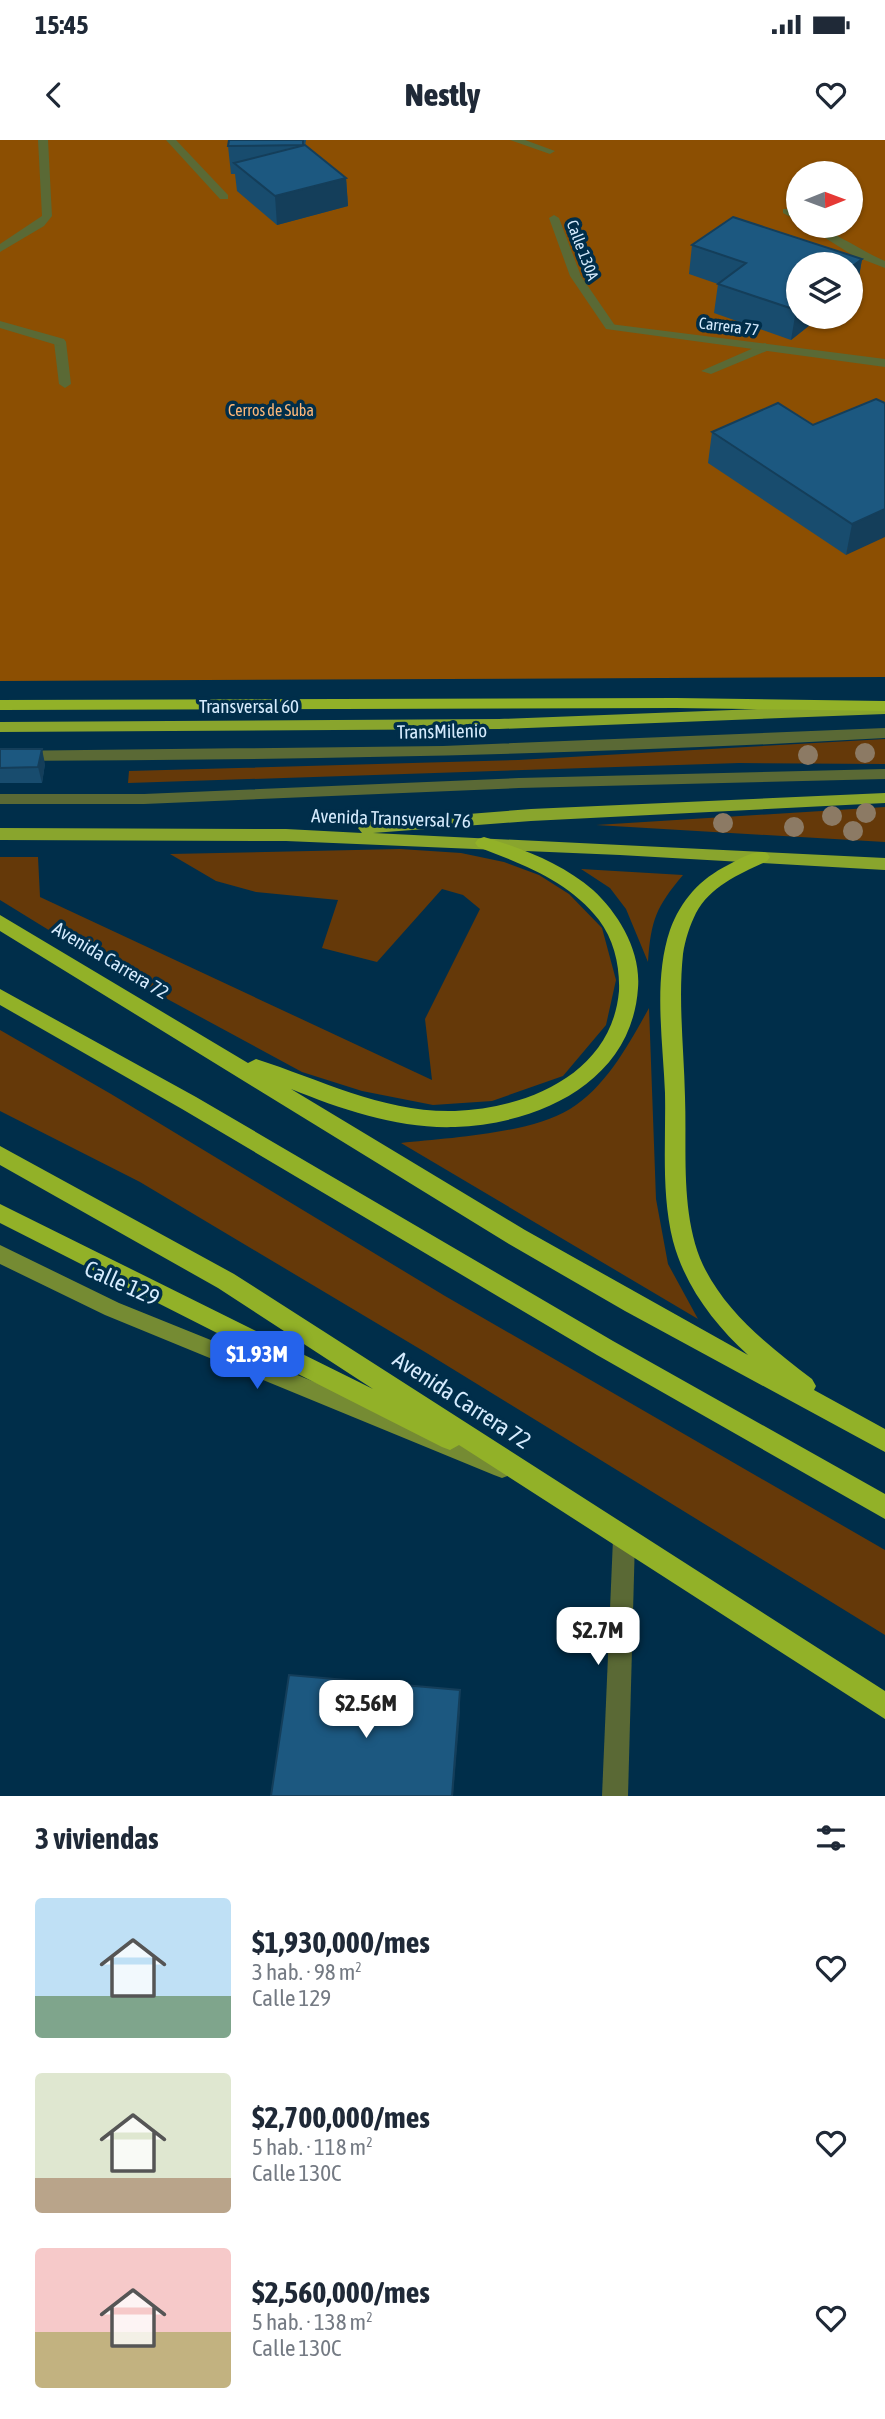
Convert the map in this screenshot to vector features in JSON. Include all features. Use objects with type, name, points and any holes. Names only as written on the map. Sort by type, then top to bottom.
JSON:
[{"type":"highway","points":[[0,705],[676,703],[885,708]]},
{"type":"highway","points":[[212,1050],[344,1100],[404,1118],[456,1119],[505,1114],[541,1102],[574,1083],[601,1062],[618,1037],[631,1001],[622,944],[599,907],[574,885],[529,860],[484,843]]},
{"type":"highway","points":[[761,858],[714,879],[699,894],[680,926],[674,950],[677,1202],[684,1244],[702,1283],[719,1307],[748,1340],[787,1374],[855,1424]]},
{"type":"highway","name":"Avenida Carrera 72","points":[[0,922],[528,1244],[632,1304],[885,1441]]},
{"type":"highway","points":[[0,996],[189,1103],[605,1348],[885,1507]]},
{"type":"highway","name":"Avenida Carrera 72","points":[[0,1155],[226,1281],[885,1706]]},
{"type":"highway","points":[[0,1213],[536,1481]]},
{"type":"main road","name":"Transversal 60","points":[[0,727],[499,724],[885,708]]},
{"type":"main road","name":"Avenida Transversal 76","points":[[281,835],[531,815],[885,798]]},
{"type":"main road","points":[[0,834],[281,835]]},
{"type":"main road","name":"Avenida Transversal 76","points":[[281,835],[885,864]]},
{"type":"main road","name":"Calle 129","points":[[0,1254],[112,1309],[536,1481]]},
{"type":"street","points":[[0,249],[40,224],[47,216],[43,140]]},
{"type":"street","points":[[171,140],[224,197]]},
{"type":"street","points":[[515,140],[550,151]]},
{"type":"street","name":"Calle 130A","points":[[554,218],[560,244],[581,290],[610,327]]},
{"type":"street","points":[[831,238],[858,254],[885,265]]},
{"type":"street","points":[[0,324],[60,342],[65,384]]},
{"type":"street","name":"Carrera 77","points":[[610,327],[885,363]]},
{"type":"street","points":[[707,371],[765,347]]},
{"type":"street","name":"TransMilenio","points":[[0,756],[507,751],[885,733]]},
{"type":"street","points":[[0,799],[144,799],[519,783],[885,774]]},
{"type":"street","points":[[615,1796],[624,1539]]},
{"type":"shaded area","points":[[885,739],[885,764],[739,763],[128,783],[129,771],[518,760]]},
{"type":"shaded area","points":[[885,807],[885,842],[596,825]]},
{"type":"shaded area","points":[[400,849],[461,853],[504,862],[539,875],[569,894],[602,928],[616,980],[606,1025],[563,1076],[492,1101],[433,1105],[362,1091],[302,1072],[112,969],[0,900],[0,857],[38,857],[40,897],[432,1080],[425,1019],[480,909],[463,895],[442,889],[377,962],[322,948],[338,900],[256,892],[216,881],[170,854]]},
{"type":"shaded area","points":[[581,869],[683,875],[656,915],[648,962],[626,909],[610,888]]},
{"type":"shaded area","points":[[649,1008],[656,1199],[668,1264],[698,1319],[401,1143],[511,1129],[533,1124],[570,1109],[606,1077]]},
{"type":"shaded area","points":[[0,1030],[445,1296],[885,1550],[885,1635],[425,1352],[140,1182],[0,1111]]},
{"type":"green space","name":"Cerros de Suba","points":[[0,140],[885,140],[885,677],[0,681]]},
{"type":"building","points":[[229,140],[303,140],[303,145],[228,146]]},
{"type":"building","points":[[305,145],[346,178],[275,196],[234,163]]},
{"type":"building","points":[[733,217],[786,234],[786,238],[798,238],[840,252],[786,252],[786,307],[718,284],[746,263],[692,245]]},
{"type":"building","points":[[876,399],[885,403],[885,509],[852,524],[712,432],[778,403],[813,425]]},
{"type":"building","points":[[0,749],[42,749],[38,767],[0,768]]},
{"type":"building","points":[[289,1675],[460,1690],[452,1796],[271,1796]]}]
